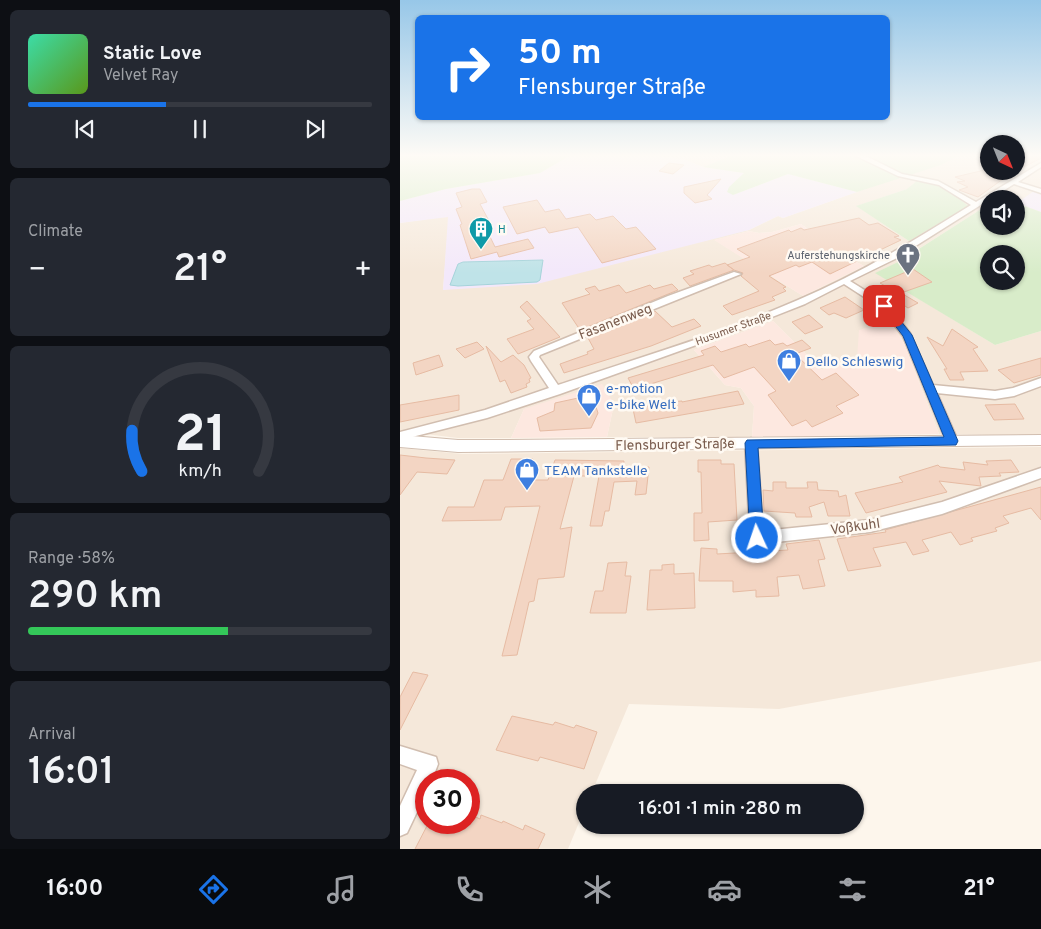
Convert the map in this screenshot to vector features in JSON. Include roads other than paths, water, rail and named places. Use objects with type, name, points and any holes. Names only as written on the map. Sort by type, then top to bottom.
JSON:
[{"type":"street","points":[[958,195],[966,201],[976,205]]},
{"type":"street","name":"Husumer Straße","points":[[400,436],[487,414],[556,391],[746,324],[802,302],[846,282],[892,257],[993,195]]},
{"type":"street","name":"Fasanenweg","points":[[556,391],[550,379],[535,362],[534,357],[537,353],[671,298],[737,274]]},
{"type":"street","points":[[846,282],[884,306],[907,335],[952,441]]},
{"type":"street","points":[[928,388],[995,395],[1014,392],[1041,382]]},
{"type":"street","name":"Flensburger Straße","points":[[400,441],[458,446],[507,446],[1041,440]]},
{"type":"street","name":"Voßkuhl","points":[[751,443],[757,538],[870,526],[942,508],[1041,473]]},
{"type":"street","points":[[400,755],[429,764],[400,826]]},
{"type":"water","points":[[543,260],[540,280],[537,282],[450,285],[458,264],[463,262]]},
{"type":"place","name":"H","points":[[481,250]]},
{"type":"place","name":"Auferstehungskirche","points":[[908,276]]},
{"type":"place","name":"Dello Schleswig","points":[[789,382]]},
{"type":"place","name":"e-motion e-bike Welt","points":[[589,417]]},
{"type":"place","name":"TEAM Tankstelle","points":[[527,491]]}]
